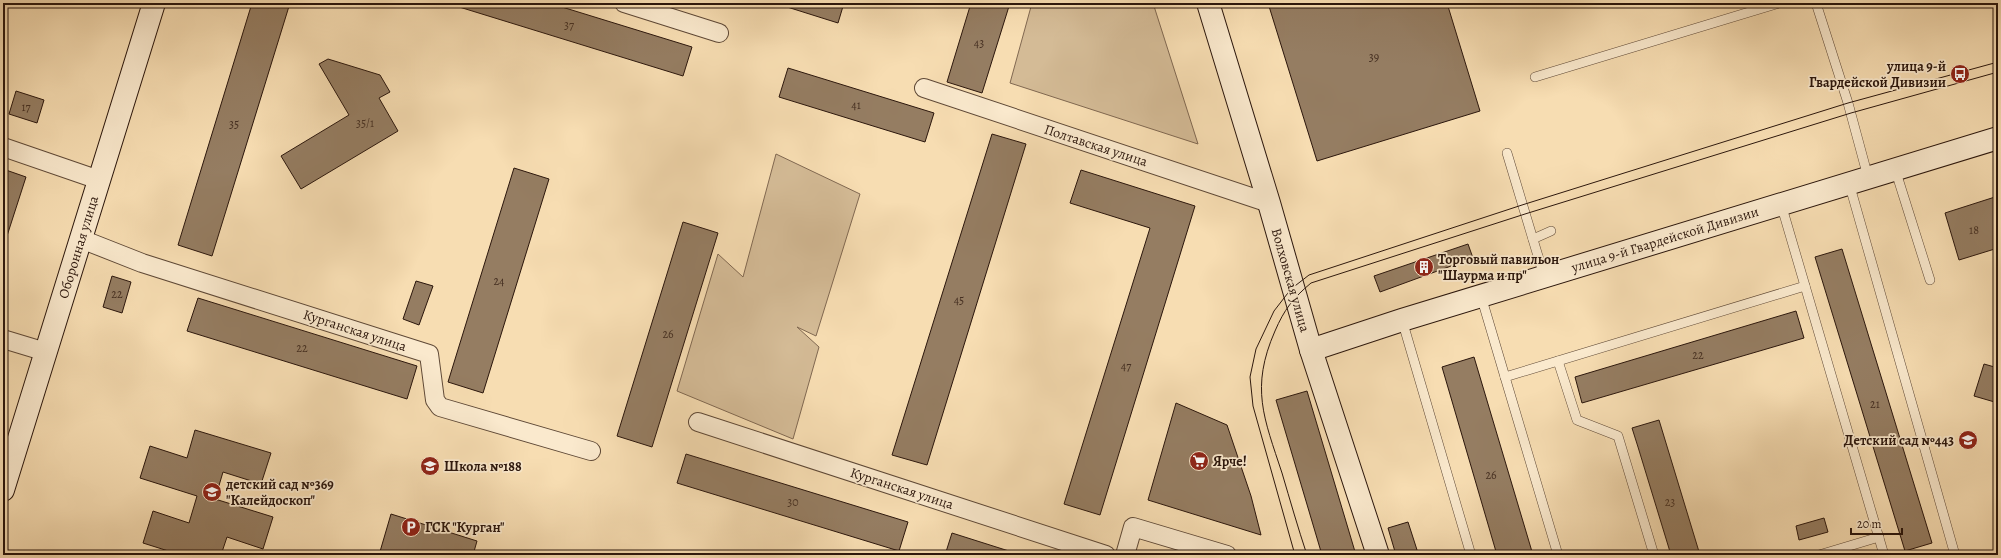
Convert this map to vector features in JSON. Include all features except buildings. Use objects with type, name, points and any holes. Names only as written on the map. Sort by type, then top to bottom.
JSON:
[{"type":"street","name":"Оборонная улица","points":[[3,490],[154,3]]},
{"type":"street","points":[[624,3],[719,33]]},
{"type":"street","name":"Волховская улица","points":[[1208,3],[1269,203],[1311,350],[1378,555]]},
{"type":"street","name":"Полтавская улица","points":[[924,88],[1269,203]]},
{"type":"street","name":"улица 9-й Гвардейской Дивизии","points":[[1311,350],[1544,276],[1998,138]]},
{"type":"street","points":[[3,147],[99,180]]},
{"type":"street","name":"Курганская улица","points":[[81,239],[142,263],[429,354],[435,400],[440,407],[591,451]]},
{"type":"street","points":[[3,339],[46,352]]},
{"type":"street","name":"Курганская улица","points":[[698,422],[1106,555]]},
{"type":"street","points":[[1125,555],[1133,527],[1227,555]]},
{"type":"lane","points":[[1535,77],[1779,3]]},
{"type":"lane","points":[[1816,3],[1858,180],[1955,555]]},
{"type":"lane","points":[[1507,152],[1544,276]]},
{"type":"lane","points":[[1895,169],[1930,280]]},
{"type":"lane","points":[[1781,204],[1884,555]]},
{"type":"lane","points":[[1533,239],[1551,231]]},
{"type":"lane","points":[[1505,377],[1805,286]]},
{"type":"lane","points":[[1480,296],[1558,555]]},
{"type":"lane","points":[[1402,320],[1471,555]]},
{"type":"lane","points":[[1558,361],[1576,420],[1618,436],[1654,555]]},
{"type":"lane","points":[[1819,555],[1879,537]]},
{"type":"shaded area","points":[[1032,3],[1153,3],[1198,144],[1010,83]]},
{"type":"shaded area","points":[[776,154],[860,194],[816,336],[797,327],[819,347],[793,439],[677,391],[718,254],[743,277]]},
{"type":"tram line","points":[[1295,555],[1253,406],[1250,377],[1256,349],[1274,311],[1291,289],[1309,275],[1522,205],[1848,103],[1998,62]]},
{"type":"tram line","points":[[1307,555],[1265,419],[1261,386],[1267,351],[1278,324],[1290,305],[1311,283],[1525,214],[1851,113],[1998,72]]},
{"type":"place","name":"улица 9-й Гвардейской Дивизии","points":[[1960,74]]},
{"type":"place","name":"Торговый павильон \"Шаурма и пр\"","points":[[1424,267]]},
{"type":"place","name":"Детский сад №443","points":[[1968,440]]},
{"type":"place","name":"Ярче!","points":[[1199,461]]},
{"type":"place","name":"Школа №188","points":[[430,466]]},
{"type":"place","name":"детский сад №369 \"Калейдоскоп\"","points":[[212,492]]},
{"type":"place","name":"ГСК \"Курган\"","points":[[411,527]]}]
